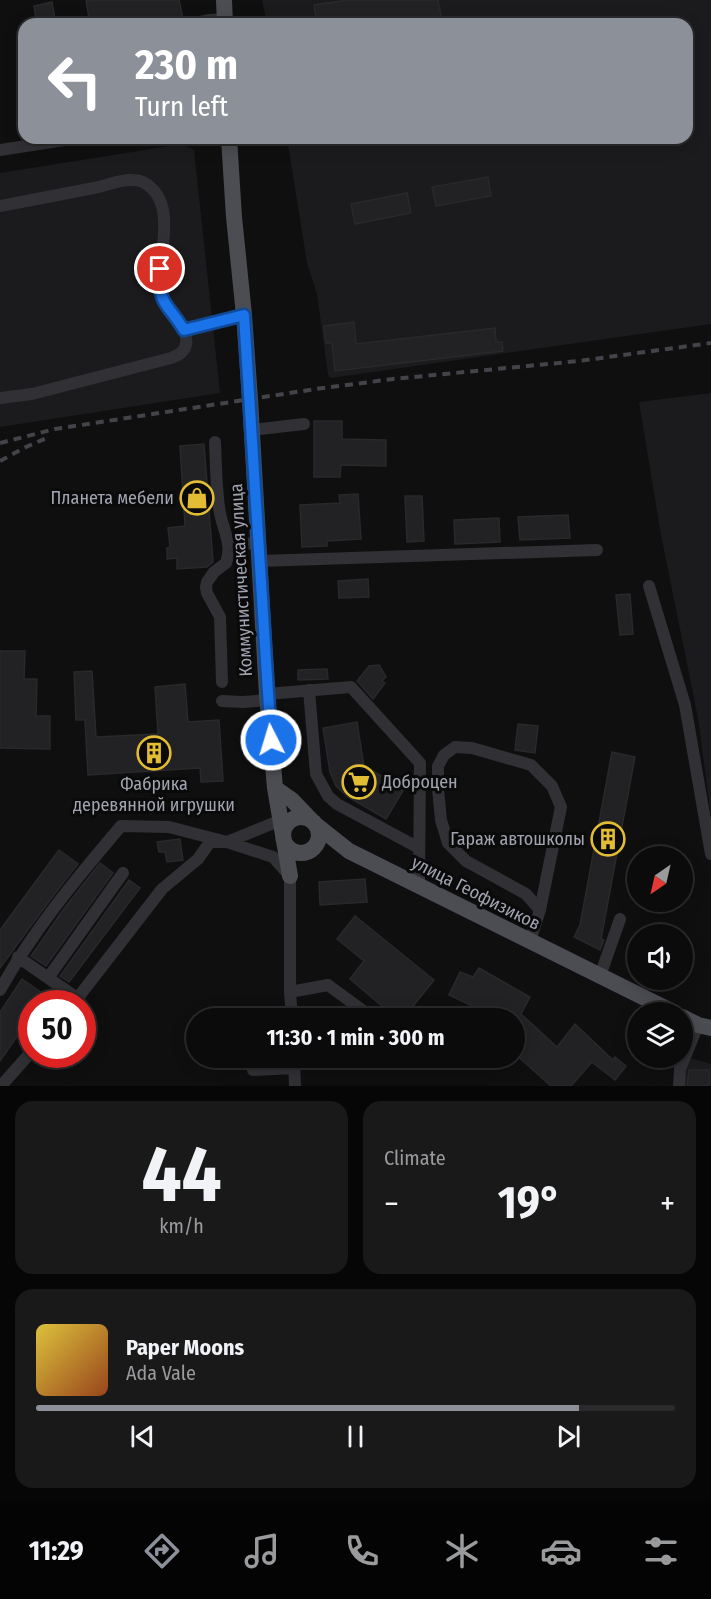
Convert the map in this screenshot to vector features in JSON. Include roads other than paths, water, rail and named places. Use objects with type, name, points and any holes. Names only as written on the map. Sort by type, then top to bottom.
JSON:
[{"type":"main road","points":[[224,0],[225,18]]},
{"type":"main road","name":"Коммунистическая улица","points":[[229,144],[252,430],[267,697],[275,788],[290,876]]},
{"type":"main road","name":"улица Геофизиков","points":[[275,788],[292,800],[315,824],[349,851],[653,1002]]},
{"type":"main road","points":[[290,876],[298,859],[309,851],[315,847],[319,837],[315,824],[306,817],[294,818],[285,825],[283,830],[286,846],[291,850],[302,853],[309,851],[325,847],[349,851]]},
{"type":"street","points":[[0,150],[38,144]]},
{"type":"street","points":[[0,206],[128,180],[140,181],[150,186],[158,195],[163,206],[164,228],[160,269],[162,301],[184,330],[187,339],[186,346],[177,356],[49,390],[0,398]]},
{"type":"street","points":[[184,330],[244,315]]},
{"type":"street","points":[[252,430],[304,424]]},
{"type":"street","points":[[215,442],[220,512],[227,533],[229,552],[226,563],[214,572],[206,587],[220,617],[222,682]]},
{"type":"street","points":[[228,545],[258,543]]},
{"type":"street","points":[[259,561],[597,550]]},
{"type":"street","points":[[649,586],[686,705],[711,855]]},
{"type":"street","points":[[222,701],[351,687],[420,763],[418,886]]},
{"type":"street","points":[[309,690],[316,774],[328,796],[337,804],[419,848]]},
{"type":"street","points":[[530,941],[540,910],[561,807],[552,786],[531,765],[472,748],[454,747],[444,754],[438,766],[441,819],[448,843],[466,861],[526,894],[540,910]]},
{"type":"street","points":[[84,990],[162,889],[198,859],[210,842],[227,842],[281,820]]},
{"type":"street","points":[[0,990],[18,957],[66,891],[121,826],[170,827],[227,842],[273,857],[290,876]]},
{"type":"street","points":[[48,978],[123,873]]},
{"type":"street","name":"Коммунистическая улица","points":[[290,876],[291,1008]]},
{"type":"street","points":[[600,976],[620,920]]},
{"type":"street","points":[[18,957],[62,990]]},
{"type":"street","points":[[290,992],[328,985],[359,1008]]},
{"type":"street","points":[[679,1086],[680,1070],[705,1027]]},
{"type":"street","points":[[1,1086],[18,1067]]},
{"type":"street","points":[[253,1070],[265,1068]]},
{"type":"street","points":[[294,1068],[295,1086]]},
{"type":"railway","points":[[0,443],[55,429],[316,389],[579,361],[711,343]]},
{"type":"railway","points":[[0,461],[49,437]]},
{"type":"place","name":"Планета мебели","points":[[197,498]]},
{"type":"place","name":"Фабрика деревянной игрушки","points":[[154,753]]},
{"type":"place","name":"Доброцен","points":[[359,782]]},
{"type":"place","name":"Гараж автошколы","points":[[608,839]]}]
